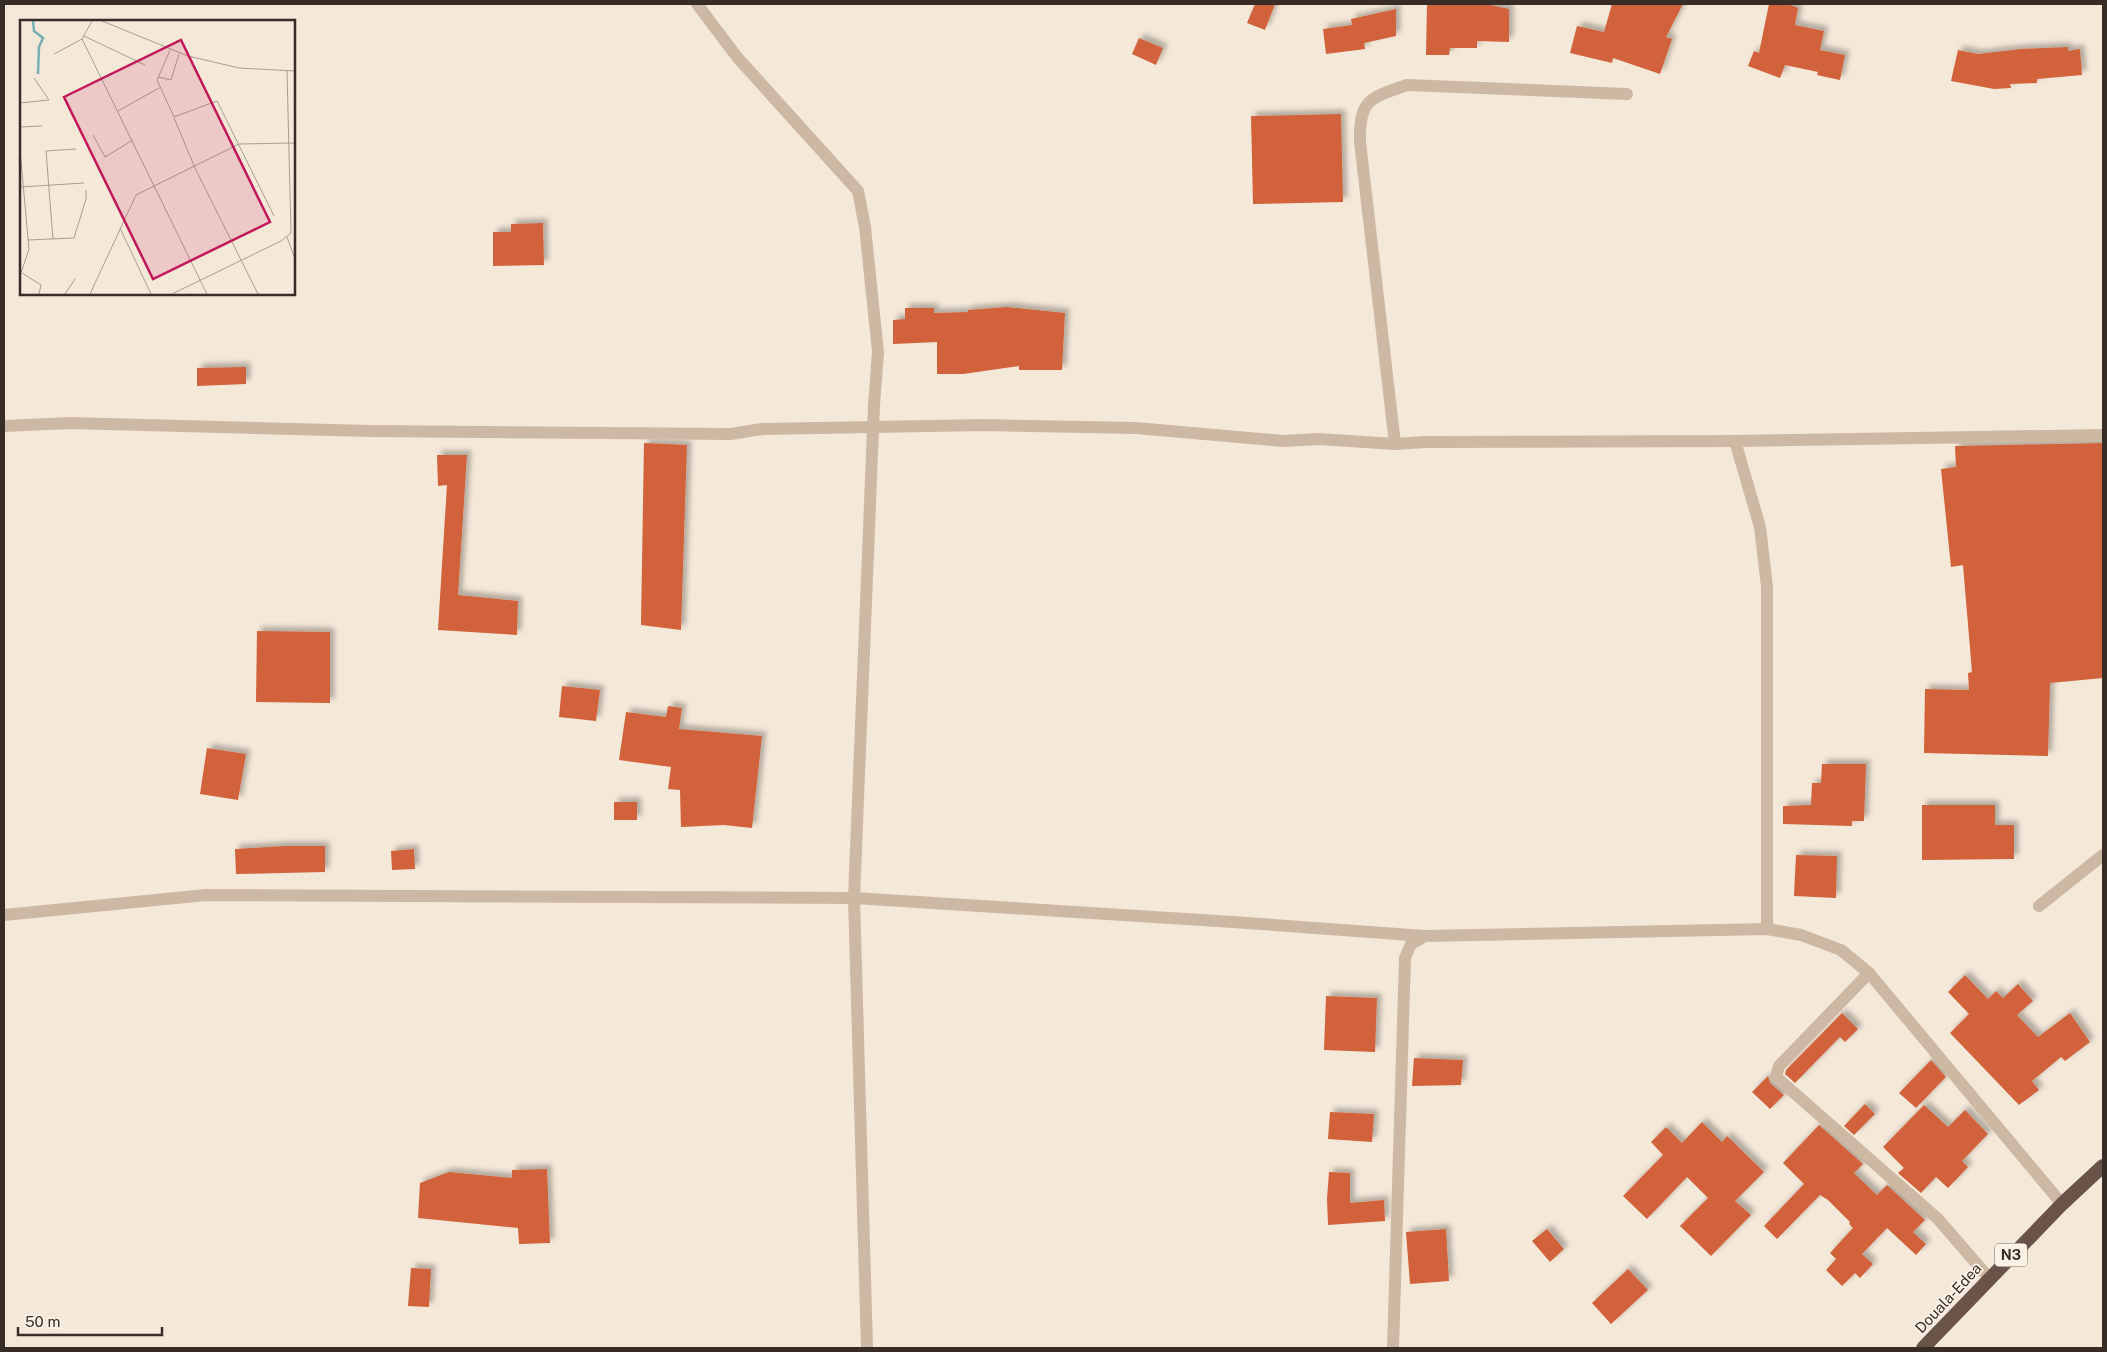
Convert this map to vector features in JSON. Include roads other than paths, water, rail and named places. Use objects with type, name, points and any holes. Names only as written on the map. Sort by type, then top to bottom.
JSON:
[{"type":"highway","name":"Douala-Edea","points":[[1923,1348],[2062,1204],[2103,1166]]},
{"type":"street","points":[[696,4],[737,57],[858,191],[865,227],[878,352],[854,898],[867,1348]]},
{"type":"street","points":[[1395,444],[1360,142],[1360,123],[1365,106],[1377,96],[1407,85],[1627,94]]},
{"type":"street","points":[[4,426],[70,423],[370,431],[721,434],[762,430],[874,426],[984,425],[1136,428],[1284,441],[1318,439],[1395,444],[1426,442],[1734,441],[2103,436]]},
{"type":"street","points":[[1734,441],[1760,527],[1767,587],[1767,929]]},
{"type":"street","points":[[2039,906],[2103,854]]},
{"type":"street","points":[[4,915],[206,895],[854,898],[1242,922],[1425,936],[1767,929],[1801,935],[1841,950],[1869,973],[2062,1204]]},
{"type":"street","points":[[1393,1348],[1405,958],[1411,944],[1425,936]]},
{"type":"street","points":[[1869,973],[1779,1066],[1776,1077],[1938,1218],[1989,1278]]}]
